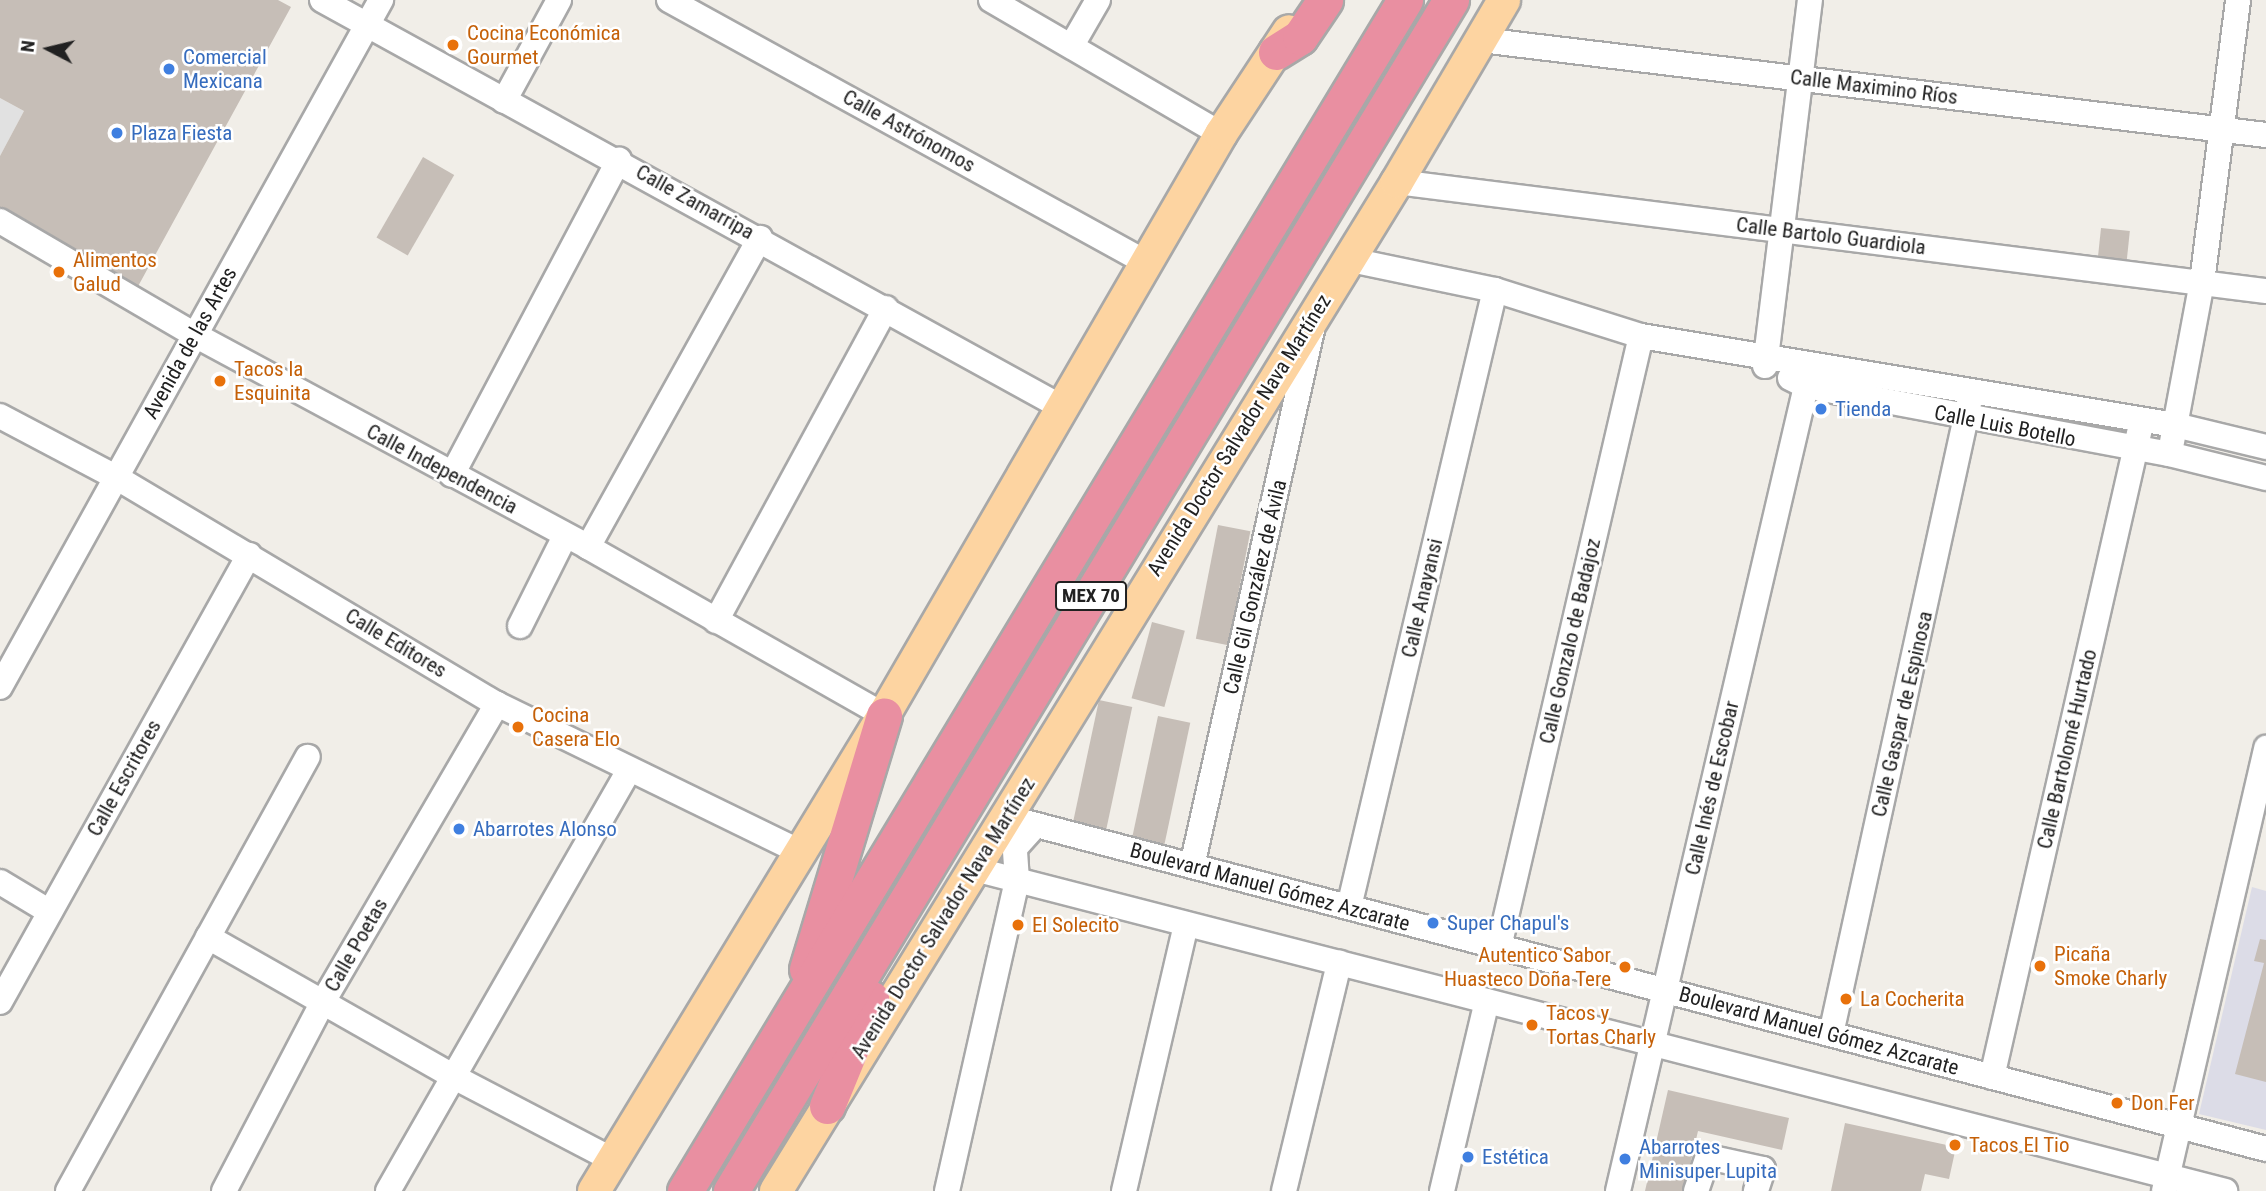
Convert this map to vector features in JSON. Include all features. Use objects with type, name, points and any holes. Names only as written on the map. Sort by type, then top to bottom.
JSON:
[{"type":"highway","points":[[1276,52],[1300,37],[1325,0]]},
{"type":"highway","name":"MEX 70","points":[[685,1191],[791,1021],[1405,0]]},
{"type":"highway","name":"Avenida Doctor Salvador Nava Martínez","points":[[731,1191],[1451,3]]},
{"type":"highway","points":[[791,1021],[884,715]]},
{"type":"highway","points":[[827,1106],[852,1037],[983,775]]},
{"type":"main road","points":[[594,1191],[884,715],[1065,409],[1221,134],[1308,0]]},
{"type":"main road","name":"Avenida Doctor Salvador Nava Martínez","points":[[776,1191],[1346,259],[1397,183],[1504,0]]},
{"type":"street","name":"Calle Zamarripa","points":[[322,0],[503,101],[619,160],[1065,409]]},
{"type":"street","name":"Avenida de las Artes","points":[[0,687],[114,477],[382,0]]},
{"type":"street","points":[[503,101],[559,0]]},
{"type":"street","name":"Calle Astrónomos","points":[[669,0],[1147,263]]},
{"type":"street","points":[[991,0],[1221,134]]},
{"type":"street","points":[[1072,45],[1098,0]]},
{"type":"street","points":[[1760,360],[1783,230],[1810,0]]},
{"type":"street","points":[[2169,454],[2202,282],[2238,0]]},
{"type":"street","name":"Calle Maximino Ríos","points":[[1481,40],[2266,135]]},
{"type":"street","points":[[452,475],[619,160]]},
{"type":"street","name":"Calle Bartolo Guardiola","points":[[1397,183],[2266,292]]},
{"type":"street","name":"Calle Independencia","points":[[0,221],[195,335],[588,547],[884,715]]},
{"type":"street","points":[[588,547],[760,238]]},
{"type":"street","name":"Calle Luis Botello","points":[[1346,259],[1495,290],[1641,336],[1760,360],[2175,425],[2266,447]]},
{"type":"street","name":"Calle Anayansi","points":[[1349,907],[1495,290]]},
{"type":"street","name":"Calle Gil González de Ávila","points":[[1192,866],[1317,307]]},
{"type":"street","points":[[716,621],[886,308]]},
{"type":"street","name":"Calle Gonzalo de Badajoz","points":[[1499,947],[1641,336]]},
{"type":"street","name":"Calle Luis Botello","points":[[1760,360],[1806,386],[2136,451],[2169,454],[2266,478]]},
{"type":"street","name":"Calle Inés de Escobar","points":[[1618,1191],[1806,386]]},
{"type":"street","name":"Calle Gaspar de Espinosa","points":[[1831,1034],[1968,419],[1971,394]]},
{"type":"street","name":"Calle Editores","points":[[0,416],[114,477],[249,555],[497,704],[628,772],[802,853]]},
{"type":"street","name":"Calle Bartolomé Hurtado","points":[[1992,1077],[2142,420]]},
{"type":"street","points":[[520,626],[565,536]]},
{"type":"street","name":"Calle Escritores","points":[[0,1002],[249,555]]},
{"type":"street","name":"Calle Poetas","points":[[224,1191],[324,1000],[497,704]]},
{"type":"street","points":[[2165,1184],[2266,748]]},
{"type":"street","points":[[68,1191],[309,757]]},
{"type":"street","points":[[388,1191],[628,772]]},
{"type":"street","name":"Boulevard Manuel Gómez Azcarate","points":[[1006,817],[2266,1149]]},
{"type":"street","points":[[947,1191],[1017,880],[1015,848],[1036,825]]},
{"type":"street","points":[[974,869],[1652,1044],[2165,1184],[2225,1191]]},
{"type":"street","points":[[0,882],[50,912]]},
{"type":"street","points":[[1124,1191],[1186,924]]},
{"type":"street","points":[[208,937],[324,1000],[454,1077],[613,1160]]},
{"type":"street","points":[[1284,1191],[1339,963]]},
{"type":"street","points":[[1442,1191],[1487,1001]]},
{"type":"street","points":[[1696,1191],[1708,1157],[1763,1169],[1756,1191]]},
{"type":"shaded area","points":[[0,98],[24,111],[0,156]]},
{"type":"shaded area","points":[[2252,887],[2266,891],[2266,1130],[2199,1114]]},
{"type":"building","name":"Plaza Fiesta","points":[[0,0],[278,0],[291,7],[136,290],[0,213],[0,156],[24,111],[0,98]]},
{"type":"building","points":[[423,157],[454,175],[408,256],[376,238]]},
{"type":"building","points":[[2101,228],[2130,231],[2126,269],[2097,266]]},
{"type":"building","points":[[1218,525],[1250,531],[1228,645],[1196,639]]},
{"type":"building","points":[[1152,622],[1185,631],[1164,707],[1132,698]]},
{"type":"building","points":[[1099,700],[1132,707],[1106,832],[1072,825]]},
{"type":"building","points":[[1158,716],[1190,723],[1164,847],[1132,840]]},
{"type":"building","points":[[2260,939],[2266,940],[2266,1082],[2235,1074],[2264,963],[2254,961]]},
{"type":"building","points":[[1668,1090],[1789,1118],[1782,1150],[1698,1131],[1684,1191],[1645,1191]]},
{"type":"building","points":[[1845,1123],[1956,1147],[1949,1179],[1925,1174],[1921,1191],[1831,1191]]},
{"type":"place","name":"Cocina Económica Gourmet","points":[[453,45]]},
{"type":"place","name":"Comercial Mexicana","points":[[169,69]]},
{"type":"place","name":"Plaza Fiesta","points":[[117,133]]},
{"type":"place","name":"Alimentos Galud","points":[[59,272]]},
{"type":"place","name":"Tacos la Esquinita","points":[[220,381]]},
{"type":"place","name":"Tienda","points":[[1821,409]]},
{"type":"place","name":"Cocina Casera Elo","points":[[518,727]]},
{"type":"place","name":"Abarrotes Alonso","points":[[459,829]]},
{"type":"place","name":"Super Chapul's","points":[[1433,923]]},
{"type":"place","name":"El Solecito","points":[[1018,925]]},
{"type":"place","name":"Picaña Smoke Charly","points":[[2040,966]]},
{"type":"place","name":"Autentico Sabor Huasteco Doña Tere","points":[[1625,967]]},
{"type":"place","name":"La Cocherita","points":[[1846,999]]},
{"type":"place","name":"Tacos y Tortas Charly","points":[[1532,1025]]},
{"type":"place","name":"Don Fer","points":[[2117,1103]]},
{"type":"place","name":"Tacos El Tio","points":[[1955,1145]]},
{"type":"place","name":"Estética","points":[[1468,1157]]},
{"type":"place","name":"Abarrotes Minisuper Lupita","points":[[1625,1159]]}]
